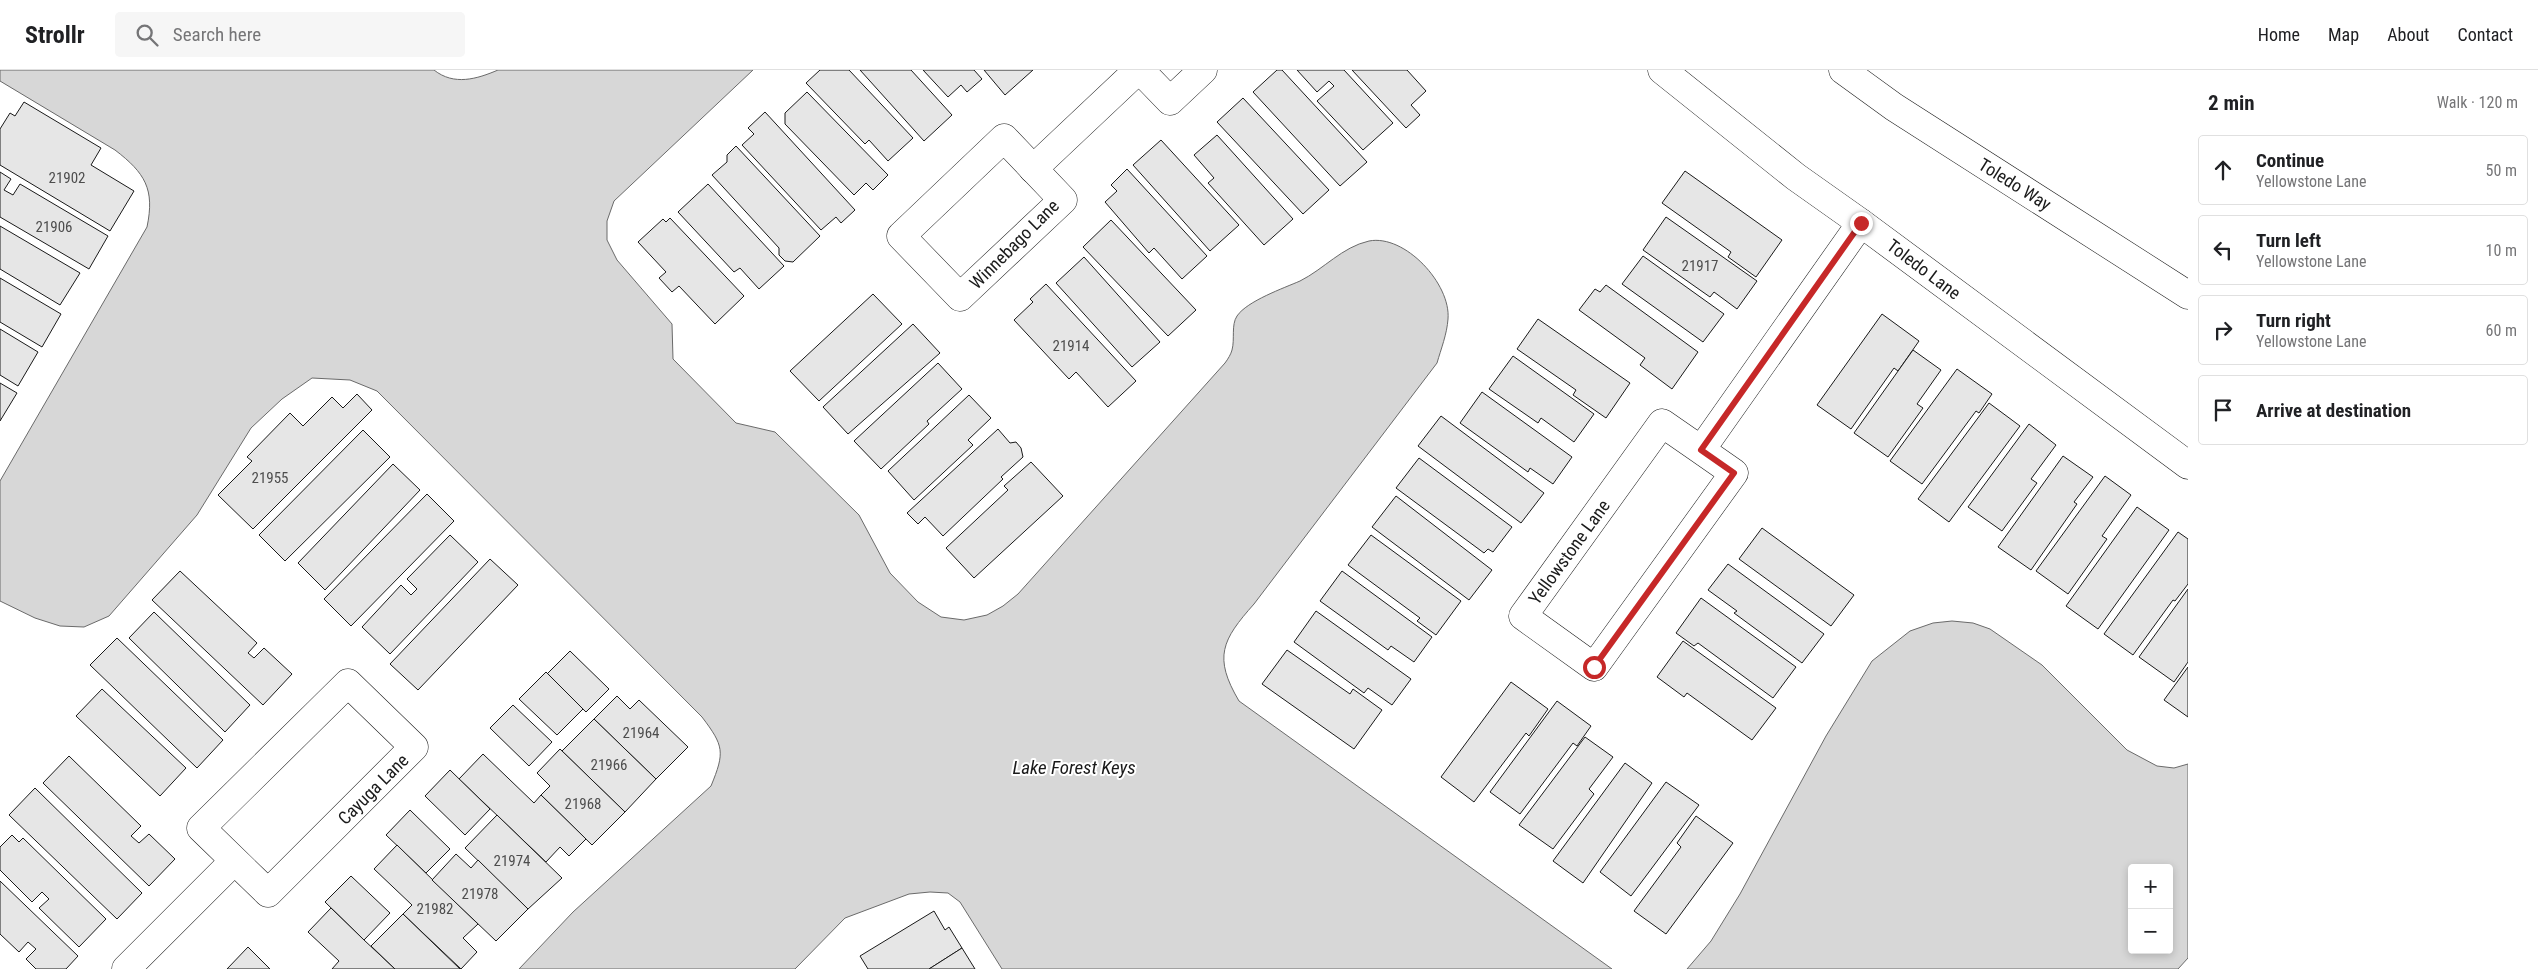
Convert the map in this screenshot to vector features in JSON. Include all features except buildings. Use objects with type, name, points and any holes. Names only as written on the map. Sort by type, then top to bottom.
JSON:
[{"type":"street","points":[[1033,169],[1139,70],[1170,101],[1203,70]]},
{"type":"street","name":"Toledo Lane","points":[[1662,70],[1781,166],[2188,465]]},
{"type":"street","name":"Toledo Way","points":[[1843,70],[1894,107],[2188,295]]},
{"type":"street","name":"Winnebago Lane","points":[[1004,138],[1033,169],[1063,200],[960,297],[901,236],[1004,138]]},
{"type":"street","points":[[1701,450],[1861,223]]},
{"type":"street","name":"Yellowstone Lane","points":[[1662,423],[1701,450],[1734,473],[1594,667],[1523,616],[1662,423]]},
{"type":"street","name":"Cayuga Lane","points":[[348,683],[414,747],[268,893],[234,861],[201,828],[348,683]]},
{"type":"street","points":[[126,969],[234,861]]},
{"type":"water","name":"Lake Forest Keys","points":[[0,70],[434,70],[449,78],[466,79],[498,70],[753,70],[614,201],[607,221],[607,240],[617,260],[672,324],[673,359],[736,423],[775,432],[859,515],[890,573],[918,602],[941,617],[964,620],[987,615],[1003,606],[1018,594],[1225,363],[1232,350],[1235,320],[1242,310],[1257,300],[1309,276],[1342,253],[1359,244],[1369,241],[1383,241],[1397,245],[1411,253],[1434,277],[1447,305],[1447,325],[1437,363],[1234,628],[1225,650],[1226,672],[1239,701],[1612,969],[1002,969],[960,902],[948,893],[930,892],[909,894],[845,918],[795,969],[519,969],[573,912],[711,786],[720,757],[720,750],[715,735],[702,717],[377,391],[350,380],[312,378],[282,399],[251,428],[197,515],[109,616],[84,627],[60,626],[35,618],[0,601],[0,481],[147,227],[150,202],[145,183],[140,174],[125,158],[115,150],[0,81]]},
{"type":"water","points":[[1952,621],[1973,623],[1990,629],[2042,665],[2127,750],[2157,766],[2174,768],[2188,764],[2188,958],[2178,969],[1687,969],[1711,941],[1740,894],[1826,736],[1872,661],[1910,631],[1933,623]]},
{"type":"route","points":[[1594,667],[1734,473],[1701,450],[1861,223]]}]
